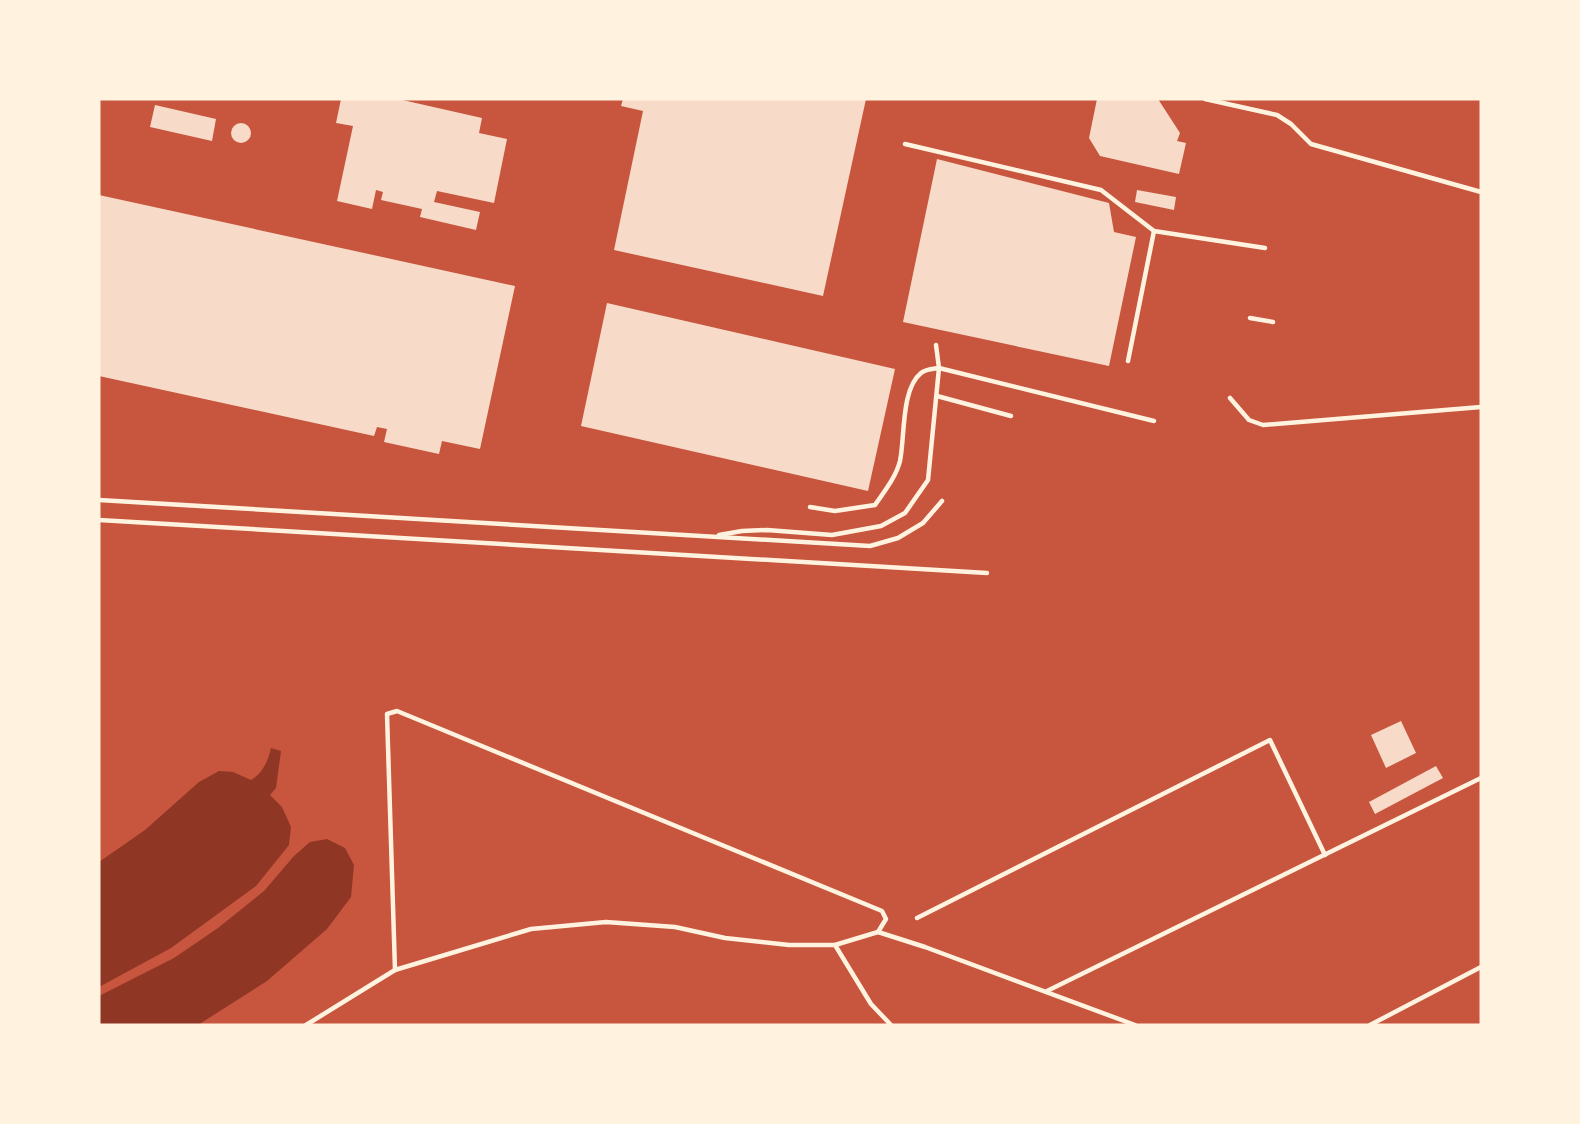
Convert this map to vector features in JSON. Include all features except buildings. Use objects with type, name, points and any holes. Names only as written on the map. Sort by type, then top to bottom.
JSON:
[{"type":"lane","points":[[1205,99],[1277,115],[1291,124],[1311,144],[1481,192]]},
{"type":"lane","points":[[905,144],[1101,190],[1154,231],[1265,248]]},
{"type":"lane","points":[[1128,361],[1154,231]]},
{"type":"lane","points":[[1250,318],[1273,322]]},
{"type":"lane","points":[[713,537],[742,531],[767,530],[832,535],[881,526],[905,513],[928,480],[939,368],[936,345]]},
{"type":"lane","points":[[810,507],[835,511],[875,505],[888,486],[899,463],[908,399],[913,381],[923,371],[939,368],[1154,421]]},
{"type":"lane","points":[[937,396],[1011,416]]},
{"type":"lane","points":[[1230,398],[1249,420],[1263,425],[1481,407]]},
{"type":"lane","points":[[99,500],[870,546],[898,538],[923,523],[942,501]]},
{"type":"lane","points":[[99,520],[987,573]]},
{"type":"lane","points":[[395,970],[387,714],[397,711],[882,911],[886,919],[879,932]]},
{"type":"lane","points":[[917,918],[1270,740],[1325,855]]},
{"type":"lane","points":[[1047,991],[1481,778]]},
{"type":"lane","points":[[306,1025],[395,970],[531,929],[606,922],[675,927],[725,938],[789,945],[835,945],[879,932],[926,947],[1135,1025]]},
{"type":"lane","points":[[835,945],[871,1004],[891,1025]]},
{"type":"lane","points":[[1370,1025],[1481,968]]},
{"type":"shaded area","points":[[271,748],[281,751],[276,788],[270,795],[282,807],[291,827],[289,845],[256,886],[171,948],[99,987],[99,862],[145,830],[199,782],[219,771],[233,772],[251,780],[264,766]]},
{"type":"shaded area","points":[[327,839],[345,848],[354,865],[351,897],[327,929],[267,981],[198,1025],[99,1025],[99,996],[174,958],[218,928],[264,891],[294,856],[310,842]]}]
